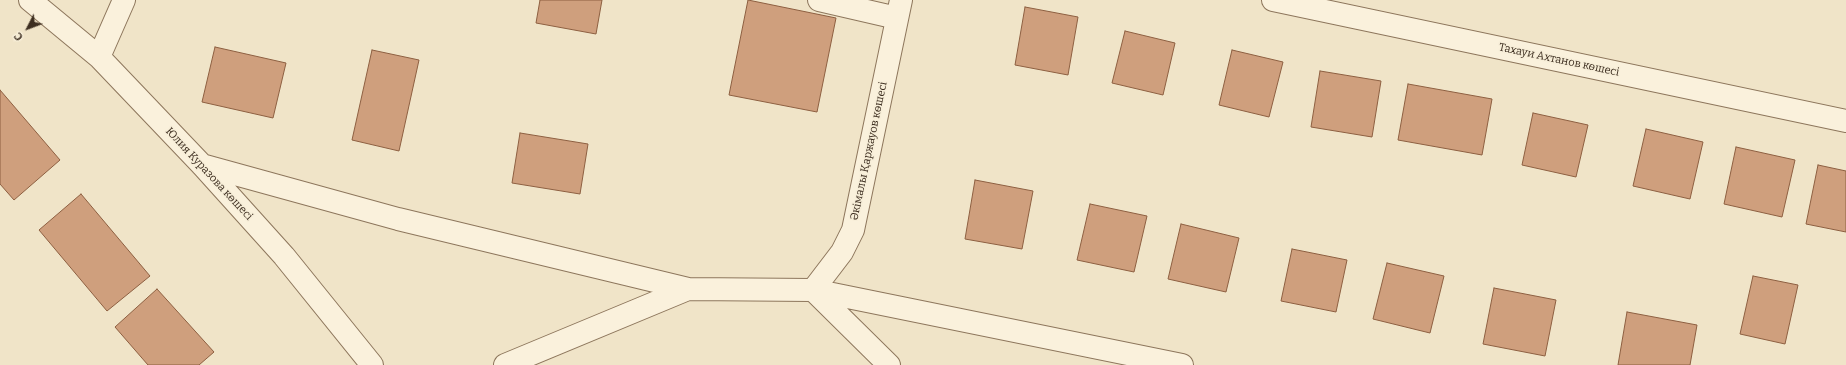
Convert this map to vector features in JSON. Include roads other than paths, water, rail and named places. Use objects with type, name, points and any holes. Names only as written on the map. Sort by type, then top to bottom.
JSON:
[{"type":"street","name":"Юлия Куразова көшесі","points":[[30,0],[99,57],[202,165],[284,256],[372,365]]},
{"type":"street","points":[[99,57],[124,0]]},
{"type":"street","points":[[819,0],[899,9]]},
{"type":"street","name":"Тахауи Ахтанов көшесі","points":[[1273,0],[1846,121]]},
{"type":"street","name":"Әкімалы Қаржауов көшесі","points":[[813,290],[842,252],[853,230],[899,9]]},
{"type":"street","points":[[202,165],[398,219],[688,290],[813,290],[1182,365]]},
{"type":"street","points":[[505,365],[688,290]]},
{"type":"street","points":[[813,290],[889,365]]}]
